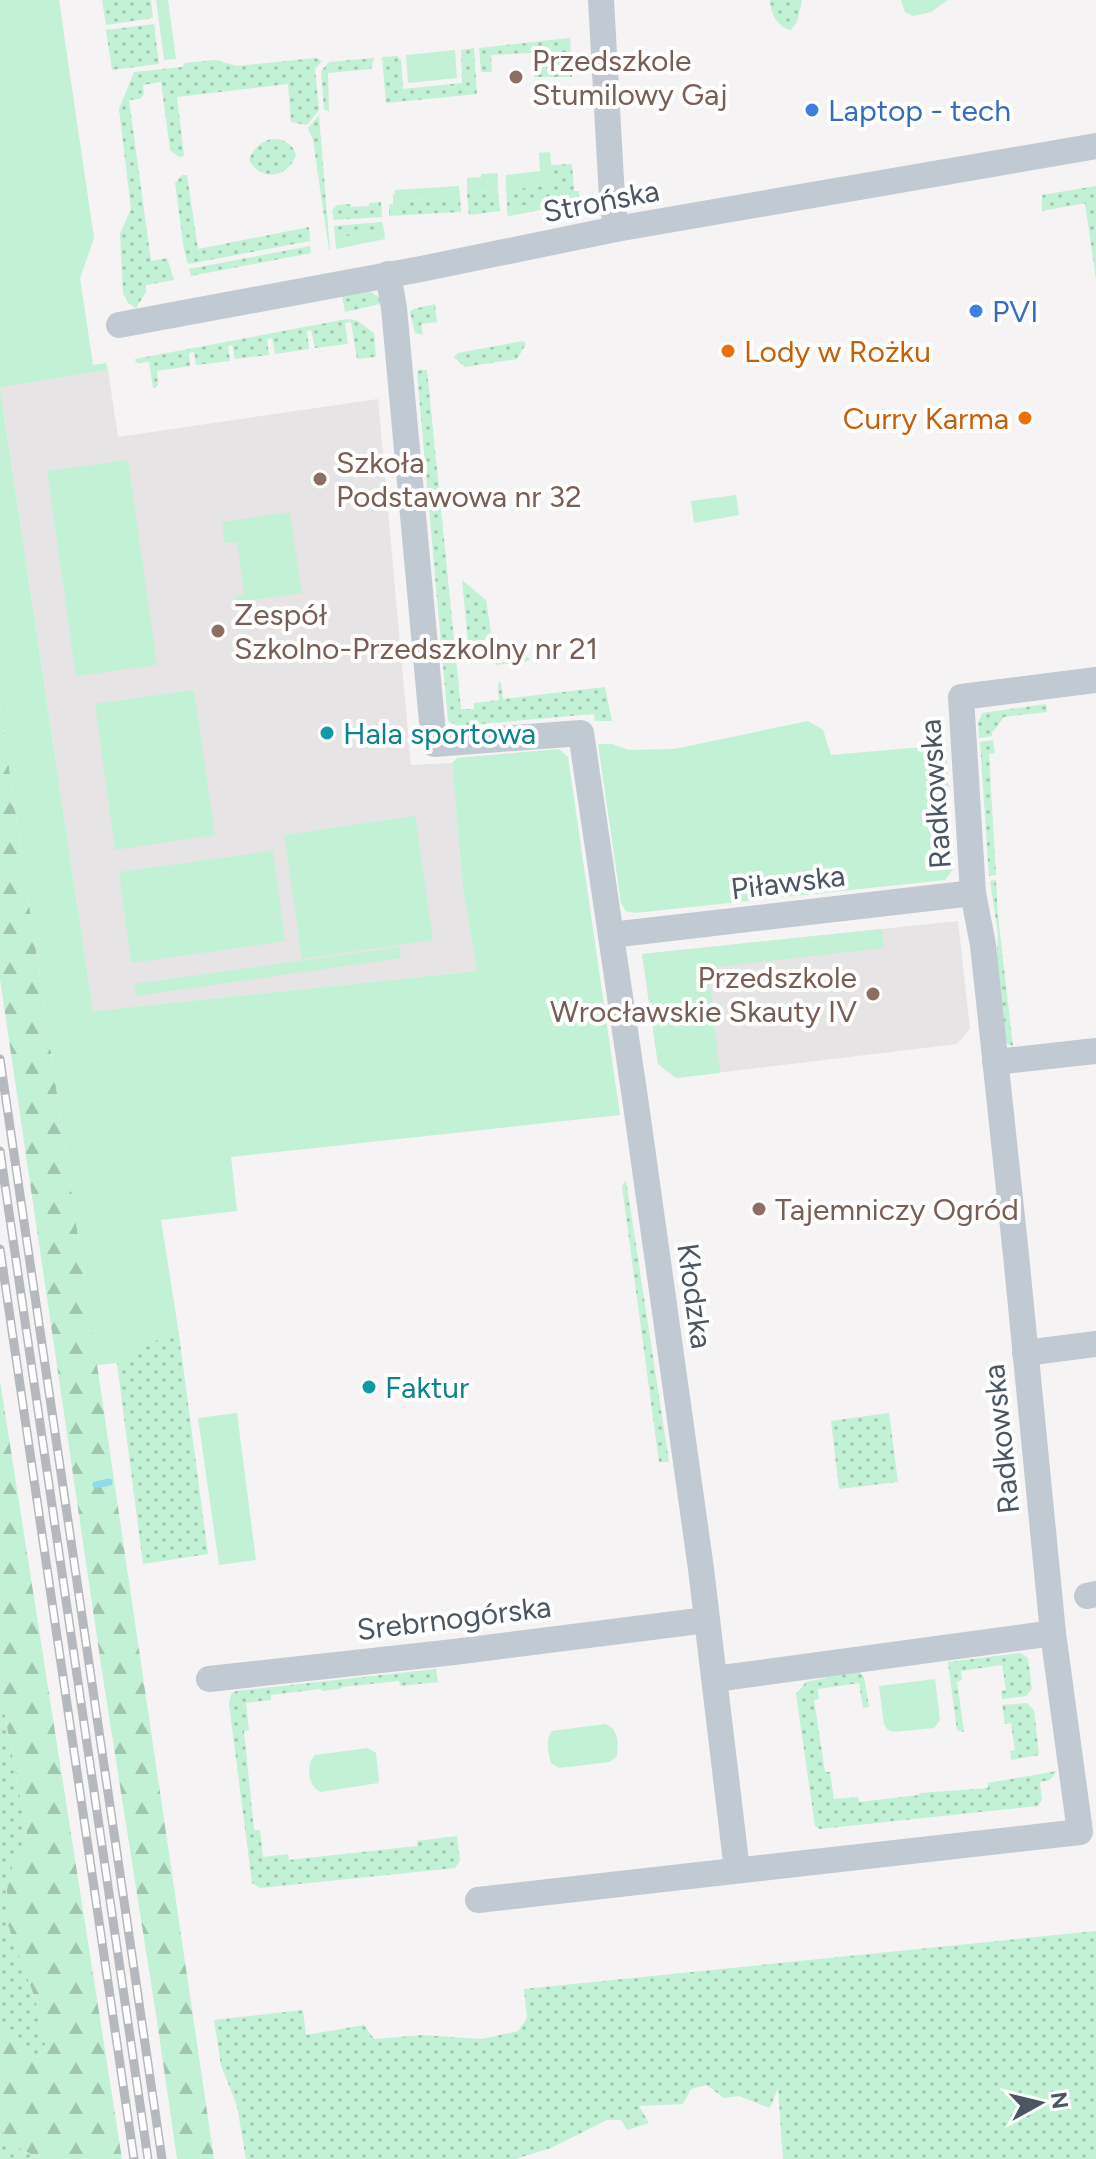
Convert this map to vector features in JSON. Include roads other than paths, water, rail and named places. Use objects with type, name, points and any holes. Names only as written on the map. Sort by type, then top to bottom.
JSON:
[{"type":"street","points":[[601,0],[616,229]]},
{"type":"street","name":"Strońska","points":[[119,325],[616,229],[1096,146]]},
{"type":"street","name":"Kłodzka","points":[[388,274],[394,308],[434,744],[581,733],[641,1134],[715,1679],[737,1870]]},
{"type":"street","name":"Radkowska","points":[[737,1870],[1080,1832],[1053,1633],[983,945],[973,893],[961,697],[1096,680]]},
{"type":"street","name":"Piławska","points":[[611,935],[973,893]]},
{"type":"street","points":[[995,1062],[1096,1051]]},
{"type":"street","points":[[1025,1353],[1096,1344]]},
{"type":"street","name":"Srebrnogórska","points":[[209,1679],[707,1620]]},
{"type":"street","points":[[715,1679],[1053,1633]]},
{"type":"street","points":[[478,1900],[737,1870]]},
{"type":"waterway","points":[[96,1485],[109,1482]]},
{"type":"railway","points":[[0,1059],[162,2159]]},
{"type":"railway","points":[[0,1151],[148,2159]]},
{"type":"railway","points":[[0,1249],[134,2159]]},
{"type":"place","name":"Przedszkole Stumilowy Gaj","points":[[516,77]]},
{"type":"place","name":"Laptop - tech","points":[[812,110]]},
{"type":"place","name":"PVI","points":[[976,311]]},
{"type":"place","name":"Lody w Rożku","points":[[728,351]]},
{"type":"place","name":"Curry Karma","points":[[1025,418]]},
{"type":"place","name":"Szkoła Podstawowa nr 32","points":[[320,479]]},
{"type":"place","name":"Zespół Szkolno-Przedszkolny nr 21","points":[[218,631]]},
{"type":"place","name":"Hala sportowa","points":[[327,733]]},
{"type":"place","name":"Przedszkole Wrocławskie Skauty IV","points":[[873,994]]},
{"type":"place","name":"Tajemniczy Ogród","points":[[759,1209]]},
{"type":"place","name":"Faktur","points":[[369,1387]]}]
